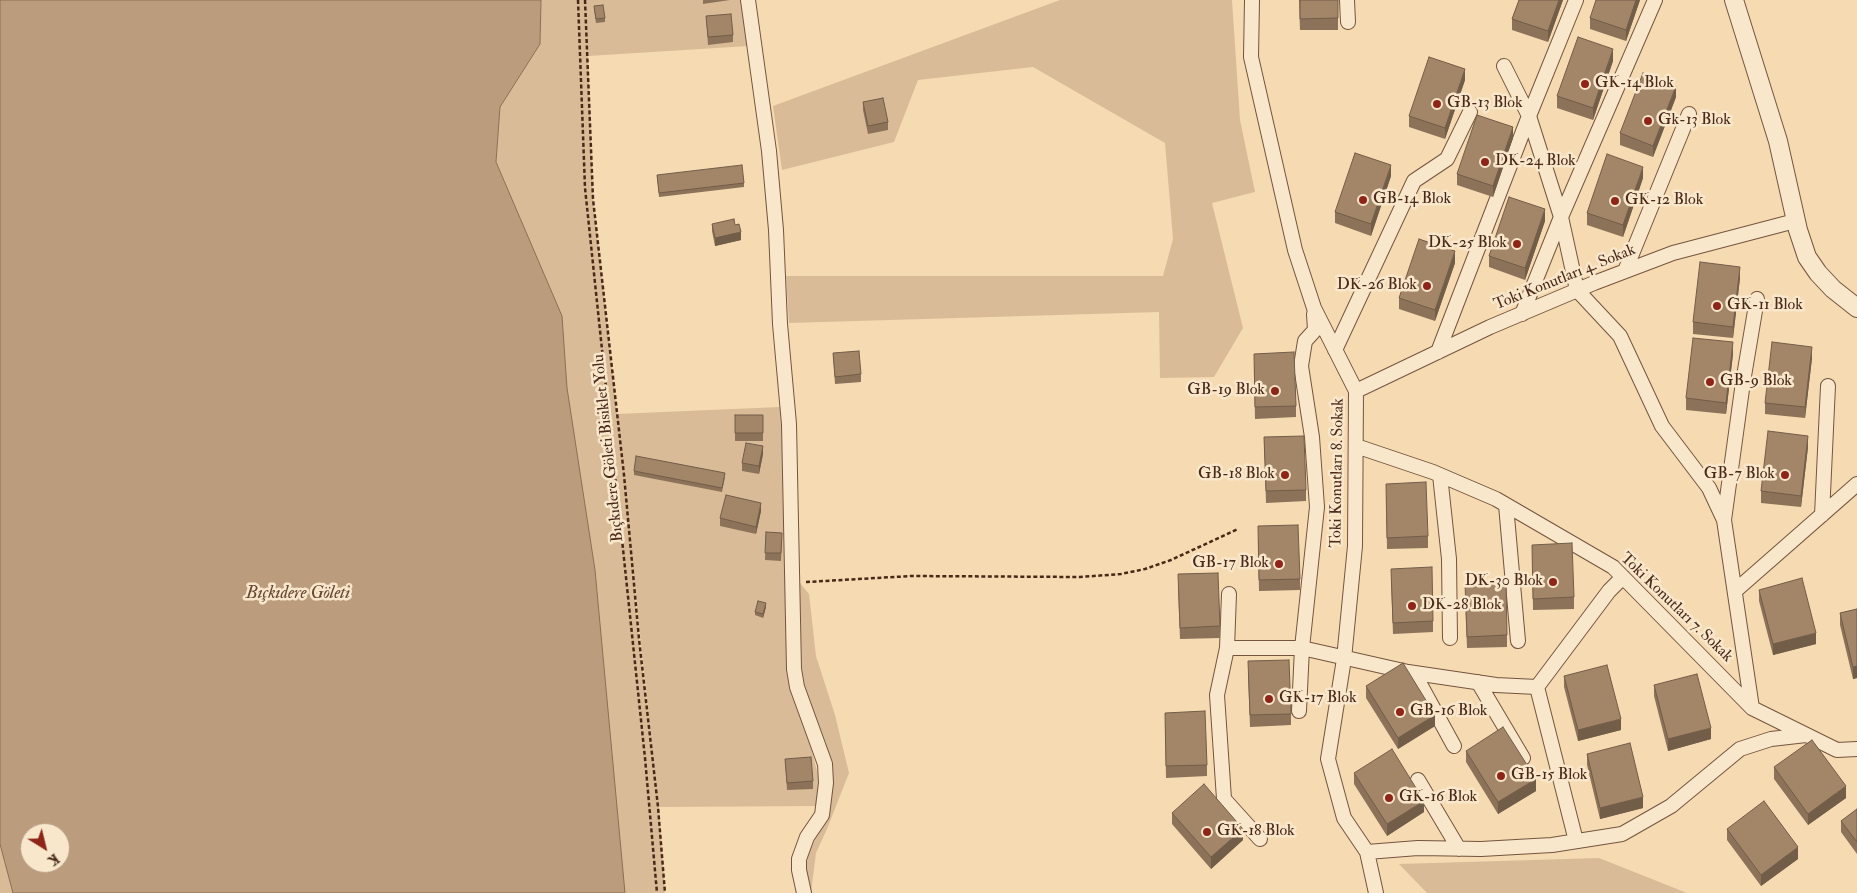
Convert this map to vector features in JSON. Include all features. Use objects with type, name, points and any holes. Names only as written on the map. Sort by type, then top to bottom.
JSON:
[{"type":"street","points":[[748,0],[773,187],[780,324],[789,424],[794,669],[797,687],[821,750],[826,783],[822,814],[807,837],[800,859],[799,870],[804,893]]},
{"type":"street","name":"Toki Konutları 8. Sokak","points":[[1252,0],[1251,57],[1295,250],[1314,308],[1356,391],[1355,546],[1344,659],[1328,759],[1344,818],[1368,852],[1376,893]]},
{"type":"street","points":[[1347,0],[1348,22]]},
{"type":"street","points":[[1438,352],[1576,0]]},
{"type":"street","points":[[1522,314],[1561,217],[1655,0]]},
{"type":"street","points":[[1734,0],[1778,141],[1795,221],[1807,256],[1833,289],[1857,308]]},
{"type":"street","points":[[1504,66],[1529,116],[1561,217],[1577,290],[1620,336],[1662,426],[1709,488],[1724,520]]},
{"type":"street","points":[[1335,350],[1414,181],[1446,158],[1470,112]]},
{"type":"street","points":[[1625,272],[1689,114]]},
{"type":"street","name":"Toki Konutları 4. Sokak","points":[[1356,391],[1577,290],[1673,253],[1795,221]]},
{"type":"street","points":[[1752,708],[1724,520],[1743,382],[1757,299]]},
{"type":"street","points":[[1298,711],[1302,648],[1317,507],[1312,437],[1301,366],[1305,341],[1315,330],[1314,308]]},
{"type":"street","points":[[1822,515],[1828,386]]},
{"type":"street","name":"Toki Konutları 7. Sokak","points":[[1356,446],[1440,475],[1506,505],[1613,568],[1752,708],[1837,750],[1857,749]]},
{"type":"street","points":[[1440,475],[1449,559],[1450,638]]},
{"type":"street","points":[[1735,591],[1857,484]]},
{"type":"street","points":[[1506,505],[1518,641]]},
{"type":"street","points":[[1537,687],[1610,590],[1623,577]]},
{"type":"street","points":[[1229,594],[1227,648],[1217,695],[1224,800],[1260,839]]},
{"type":"street","points":[[1227,648],[1302,648],[1344,659],[1414,673],[1478,682],[1537,687]]},
{"type":"street","points":[[1414,673],[1454,746]]},
{"type":"street","points":[[1478,682],[1523,758]]},
{"type":"street","points":[[1537,687],[1576,841]]},
{"type":"street","points":[[1368,852],[1418,848],[1481,849],[1534,846],[1622,834],[1671,806],[1740,749],[1771,739],[1806,734]]},
{"type":"street","points":[[1418,780],[1458,849]]},
{"type":"path","points":[[578,0],[585,188],[645,758],[657,893]]},
{"type":"path","name":"Bıçkıdere Göleti Bisiklet Yolu","points":[[585,0],[593,199],[623,467],[666,893]]},
{"type":"path","points":[[793,582],[912,576],[1080,577],[1122,574],[1145,569],[1171,560],[1238,529]]},
{"type":"shaded area","name":"Bıçkıdere Göleti","points":[[541,0],[741,0],[748,46],[588,56],[593,199],[617,414],[780,407],[788,563],[808,736],[818,775],[817,806],[659,807],[665,893],[0,893],[0,338],[511,197],[496,162],[500,107],[540,44]],"holes":[[[632,561],[650,727],[639,639]]]},
{"type":"shaded area","points":[[1060,0],[1232,0],[1240,120],[1255,192],[1212,203],[1243,328],[1214,377],[1160,378],[1159,312],[789,323],[786,276],[1163,276],[1173,239],[1165,143],[1033,67],[918,80],[894,142],[782,170],[773,106]]},
{"type":"shaded area","points":[[800,583],[809,594],[816,656],[835,715],[849,773],[816,853],[811,893],[808,893],[805,874],[808,856],[827,810],[800,669]]},
{"type":"shaded area","points":[[1599,858],[1687,893],[1427,893],[1399,864]]},
{"type":"water","name":"Bıçkıdere Göleti","points":[[0,0],[541,0],[540,44],[500,107],[496,162],[562,316],[567,388],[595,570],[625,893],[13,893],[0,844]]},
{"type":"building","points":[[1300,0],[1338,0],[1338,18],[1300,19]]},
{"type":"building","points":[[1519,0],[1559,0],[1548,31],[1512,19]]},
{"type":"building","points":[[1596,0],[1636,0],[1626,30],[1590,18]]},
{"type":"building","points":[[603,5],[605,18],[596,19],[594,6]]},
{"type":"building","points":[[731,14],[733,35],[708,37],[706,16]]},
{"type":"building","name":"GK-14 Blok","points":[[1578,37],[1613,49],[1593,108],[1557,96]]},
{"type":"building","name":"GB-13 Blok","points":[[1429,57],[1465,69],[1445,128],[1409,116]]},
{"type":"building","name":"Gk-13 Blok","points":[[1643,73],[1676,86],[1653,146],[1620,133]]},
{"type":"building","points":[[883,98],[888,122],[868,126],[863,102]]},
{"type":"building","name":"DK-24 Blok","points":[[1477,115],[1513,127],[1493,186],[1457,174]]},
{"type":"building","name":"GB-14 Blok","points":[[1355,153],[1391,165],[1371,224],[1335,212]]},
{"type":"building","name":"GK-12 Blok","points":[[1607,154],[1643,167],[1623,225],[1587,213]]},
{"type":"building","points":[[742,165],[744,183],[659,193],[657,175]]},
{"type":"building","name":"DK-25 Blok","points":[[1509,197],[1545,209],[1525,268],[1489,256]]},
{"type":"building","points":[[734,219],[735,225],[739,224],[741,232],[715,238],[712,224]]},
{"type":"building","name":"DK-26 Blok","points":[[1419,239],[1455,251],[1435,310],[1399,298]]},
{"type":"building","name":"GK-11 Blok","points":[[1700,262],[1740,267],[1733,327],[1693,322]]},
{"type":"building","name":"GB-9 Blok","points":[[1693,338],[1733,342],[1726,403],[1686,398]]},
{"type":"building","points":[[1772,342],[1812,347],[1805,407],[1765,403]]},
{"type":"building","points":[[859,351],[861,374],[835,377],[833,353]]},
{"type":"building","name":"GB-19 Blok","points":[[1294,352],[1296,406],[1255,407],[1254,354]]},
{"type":"building","points":[[735,415],[763,415],[763,433],[735,433]]},
{"type":"building","name":"GB-7 Blok","points":[[1768,431],[1808,436],[1801,496],[1761,491]]},
{"type":"building","name":"GB-18 Blok","points":[[1304,436],[1306,490],[1266,491],[1264,437]]},
{"type":"building","points":[[746,443],[763,446],[759,466],[742,463]]},
{"type":"building","points":[[636,456],[725,473],[722,488],[634,471]]},
{"type":"building","points":[[1426,482],[1428,536],[1387,538],[1386,484]]},
{"type":"building","points":[[726,495],[761,503],[756,527],[720,518]]},
{"type":"building","name":"GB-17 Blok","points":[[1298,525],[1300,579],[1259,580],[1258,526]]},
{"type":"building","points":[[766,532],[782,533],[781,553],[765,553]]},
{"type":"building","name":"DK-30 Blok","points":[[1572,543],[1574,597],[1533,599],[1532,545]]},
{"type":"building","name":"DK-28 Blok","points":[[1432,567],[1433,621],[1393,623],[1391,569]]},
{"type":"building","points":[[1218,573],[1220,626],[1180,628],[1178,574]]},
{"type":"building","points":[[1802,578],[1816,633],[1773,644],[1759,590]]},
{"type":"building","points":[[1506,582],[1507,635],[1467,637],[1465,583]]},
{"type":"building","points":[[758,601],[766,603],[763,614],[755,612]]},
{"type":"building","points":[[1857,609],[1857,666],[1853,667],[1840,613]]},
{"type":"building","name":"GK-17 Blok","points":[[1289,660],[1291,714],[1250,715],[1248,661]]},
{"type":"building","name":"GB-16 Blok","points":[[1403,663],[1435,715],[1398,738],[1366,686]]},
{"type":"building","points":[[1607,665],[1621,719],[1578,730],[1564,676]]},
{"type":"building","points":[[1697,674],[1711,728],[1668,739],[1654,685]]},
{"type":"building","points":[[1205,711],[1207,765],[1166,766],[1165,713]]},
{"type":"building","name":"GB-15 Blok","points":[[1503,727],[1536,779],[1498,802],[1466,751]]},
{"type":"building","points":[[1812,740],[1846,786],[1808,814],[1774,767]]},
{"type":"building","points":[[1630,743],[1643,797],[1600,808],[1587,754]]},
{"type":"building","name":"GK-16 Blok","points":[[1392,749],[1424,801],[1387,824],[1354,773]]},
{"type":"building","points":[[811,757],[813,781],[787,783],[785,759]]},
{"type":"building","name":"GK-18 Blok","points":[[1204,784],[1243,829],[1211,857],[1172,813]]},
{"type":"building","points":[[1764,801],[1798,847],[1761,875],[1727,829]]},
{"type":"building","points":[[1857,809],[1857,842],[1841,821]]},
{"type":"place","name":"GK-14 Blok","points":[[1585,84]]},
{"type":"place","name":"GB-13 Blok","points":[[1437,104]]},
{"type":"place","name":"Gk-13 Blok","points":[[1648,121]]},
{"type":"place","name":"DK-24 Blok","points":[[1485,162]]},
{"type":"place","name":"GB-14 Blok","points":[[1363,200]]},
{"type":"place","name":"GK-12 Blok","points":[[1615,201]]},
{"type":"place","name":"DK-25 Blok","points":[[1517,244]]},
{"type":"place","name":"DK-26 Blok","points":[[1427,286]]},
{"type":"place","name":"GK-11 Blok","points":[[1717,306]]},
{"type":"place","name":"GB-9 Blok","points":[[1710,382]]},
{"type":"place","name":"GB-19 Blok","points":[[1275,391]]},
{"type":"place","name":"GB-18 Blok","points":[[1285,475]]},
{"type":"place","name":"GB-7 Blok","points":[[1785,475]]},
{"type":"place","name":"GB-17 Blok","points":[[1279,564]]},
{"type":"place","name":"DK-30 Blok","points":[[1553,582]]},
{"type":"place","name":"DK-28 Blok","points":[[1412,606]]},
{"type":"place","name":"GK-17 Blok","points":[[1269,699]]},
{"type":"place","name":"GB-16 Blok","points":[[1400,712]]},
{"type":"place","name":"GB-15 Blok","points":[[1501,776]]},
{"type":"place","name":"GK-16 Blok","points":[[1389,798]]},
{"type":"place","name":"GK-18 Blok","points":[[1207,832]]}]
